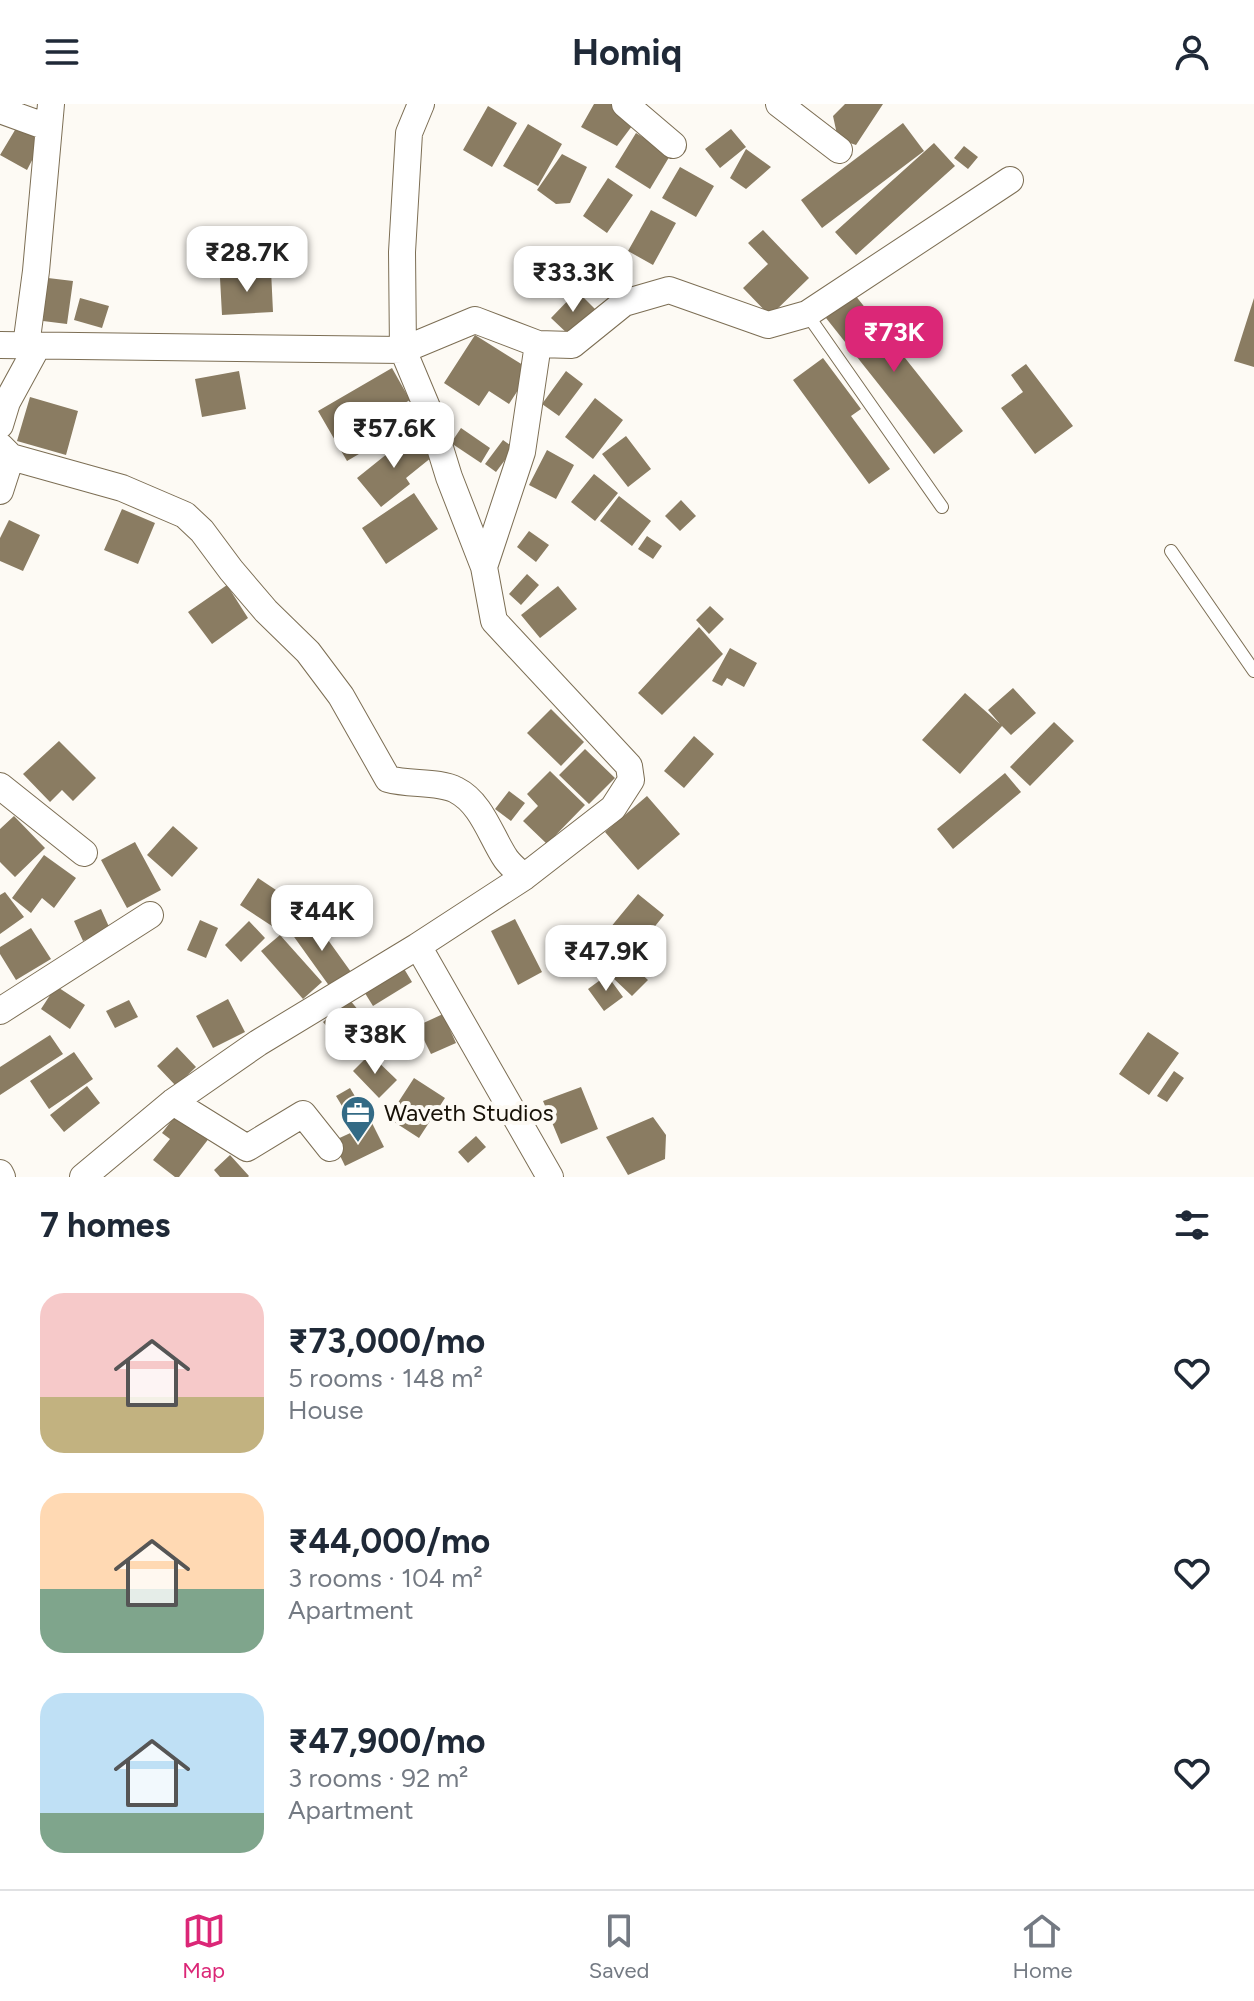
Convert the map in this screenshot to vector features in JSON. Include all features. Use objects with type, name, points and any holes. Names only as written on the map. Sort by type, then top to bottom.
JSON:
[{"type":"street","points":[[83,1177],[173,1102],[258,1043],[418,946],[524,877],[613,808],[631,780],[629,766],[494,621],[484,567],[449,477],[429,412],[403,350],[402,252],[409,133],[421,104]]},
{"type":"street","points":[[625,104],[673,145]]},
{"type":"street","points":[[779,104],[839,150]]},
{"type":"street","points":[[0,110],[49,115],[36,271],[21,346],[0,425]]},
{"type":"street","points":[[21,346],[403,350],[475,320],[538,344],[572,345],[624,303],[669,290],[768,325],[807,314],[1010,180]]},
{"type":"street","points":[[484,567],[522,452],[538,344]]},
{"type":"street","points":[[0,491],[5,452],[122,488],[185,515],[202,531],[257,600],[308,652],[341,696],[388,779],[455,789],[469,800],[494,833],[506,859],[524,877]]},
{"type":"street","points":[[0,786],[84,853]]},
{"type":"street","points":[[0,1011],[150,915]]},
{"type":"street","points":[[418,946],[550,1177]]},
{"type":"street","points":[[173,1102],[247,1148],[303,1114],[330,1148]]},
{"type":"lane","points":[[807,314],[942,507]]},
{"type":"lane","points":[[1171,551],[1254,671]]},
{"type":"building","points":[[594,104],[614,104],[635,122],[617,146],[581,127]]},
{"type":"building","points":[[845,104],[883,104],[856,145],[838,139],[833,116]]},
{"type":"building","points":[[488,106],[517,123],[492,167],[463,150]]},
{"type":"building","points":[[903,123],[924,151],[822,228],[801,200]]},
{"type":"building","points":[[528,124],[562,144],[538,186],[503,166]]},
{"type":"building","points":[[18,125],[43,139],[27,170],[0,155]]},
{"type":"building","points":[[731,129],[746,147],[720,168],[705,149]]},
{"type":"building","points":[[636,133],[671,154],[650,189],[615,167]]},
{"type":"building","points":[[934,143],[955,166],[856,255],[835,232]]},
{"type":"building","points":[[964,146],[978,157],[968,169],[954,158]]},
{"type":"building","points":[[746,149],[771,167],[746,189],[730,178]]},
{"type":"building","points":[[562,154],[587,167],[570,203],[556,204],[537,190]]},
{"type":"building","points":[[680,167],[714,186],[696,217],[662,198]]},
{"type":"building","points":[[608,178],[633,195],[607,233],[583,216]]},
{"type":"building","points":[[651,210],[676,223],[653,265],[628,251]]},
{"type":"building","points":[[763,230],[809,278],[770,316],[743,288],[768,264],[748,243]]},
{"type":"building","points":[[271,270],[273,312],[222,315],[220,278]]},
{"type":"building","points":[[48,278],[73,281],[67,324],[43,321]]},
{"type":"building","points":[[577,291],[595,309],[570,336],[551,318]]},
{"type":"building","points":[[855,295],[963,431],[934,454],[826,318]]},
{"type":"building","points":[[80,298],[109,306],[102,328],[74,320]]},
{"type":"building","points":[[1254,298],[1254,367],[1234,361]]},
{"type":"building","points":[[475,335],[531,370],[509,404],[489,391],[479,406],[444,383]]},
{"type":"building","points":[[823,358],[861,409],[851,416],[890,469],[869,484],[793,380]]},
{"type":"building","points":[[1026,364],[1073,426],[1035,454],[1001,408],[1023,392],[1011,375]]},
{"type":"building","points":[[392,368],[410,400],[377,419],[388,437],[347,461],[318,411]]},
{"type":"building","points":[[239,371],[246,409],[202,417],[195,379]]},
{"type":"building","points":[[566,371],[583,384],[559,416],[542,404]]},
{"type":"building","points":[[30,397],[78,411],[66,455],[17,441]]},
{"type":"building","points":[[595,398],[623,420],[593,459],[565,437]]},
{"type":"building","points":[[461,428],[490,448],[481,463],[451,443]]},
{"type":"building","points":[[413,433],[432,457],[406,478],[410,484],[381,507],[357,478]]},
{"type":"building","points":[[626,436],[651,469],[628,487],[602,454]]},
{"type":"building","points":[[503,440],[514,448],[496,472],[485,464]]},
{"type":"building","points":[[547,450],[574,465],[556,499],[529,485]]},
{"type":"building","points":[[594,474],[618,493],[595,521],[571,502]]},
{"type":"building","points":[[414,493],[438,529],[386,564],[362,528]]},
{"type":"building","points":[[619,496],[651,521],[632,546],[600,521]]},
{"type":"building","points":[[681,500],[696,516],[680,531],[665,516]]},
{"type":"building","points":[[122,509],[155,523],[138,564],[104,550]]},
{"type":"building","points":[[9,520],[40,535],[23,571],[0,561],[0,538]]},
{"type":"building","points":[[529,531],[549,545],[536,562],[517,547]]},
{"type":"building","points":[[647,536],[662,546],[653,559],[638,549]]},
{"type":"building","points":[[527,574],[539,585],[521,605],[509,594]]},
{"type":"building","points":[[227,585],[248,618],[212,644],[188,612]]},
{"type":"building","points":[[558,586],[577,609],[540,638],[521,615]]},
{"type":"building","points":[[710,606],[724,619],[709,634],[696,620]]},
{"type":"building","points":[[699,627],[723,654],[662,715],[638,693]]},
{"type":"building","points":[[730,648],[757,663],[744,687],[727,678],[722,686],[712,681]]},
{"type":"building","points":[[1013,688],[1036,713],[1011,735],[1002,726],[960,774],[922,740],[965,693],[1000,724],[988,710]]},
{"type":"building","points":[[551,709],[584,742],[561,766],[527,733]]},
{"type":"building","points":[[1054,722],[1074,741],[1030,786],[1010,767]]},
{"type":"building","points":[[694,736],[714,754],[684,788],[664,771]]},
{"type":"building","points":[[59,741],[96,778],[73,801],[62,790],[50,802],[23,774]]},
{"type":"building","points":[[585,749],[615,778],[589,804],[559,775]]},
{"type":"building","points":[[550,771],[585,805],[547,844],[523,821],[538,806],[527,794]]},
{"type":"building","points":[[1005,773],[1021,792],[953,849],[937,829]]},
{"type":"building","points":[[509,791],[525,803],[511,821],[495,809]]},
{"type":"building","points":[[647,796],[680,834],[638,870],[605,832]]},
{"type":"building","points":[[14,816],[45,848],[15,877],[0,862],[0,829]]},
{"type":"building","points":[[173,826],[198,848],[172,877],[147,855]]},
{"type":"building","points":[[135,842],[161,890],[127,908],[101,860]]},
{"type":"building","points":[[44,855],[76,878],[54,908],[42,898],[31,913],[12,898]]},
{"type":"building","points":[[258,878],[294,902],[275,928],[240,905]]},
{"type":"building","points":[[5,892],[24,917],[0,934],[0,895]]},
{"type":"building","points":[[638,894],[664,915],[636,950],[610,928]]},
{"type":"building","points":[[101,909],[110,929],[83,941],[74,921]]},
{"type":"building","points":[[313,919],[351,972],[330,987],[292,934]]},
{"type":"building","points":[[515,919],[542,972],[518,985],[491,931]]},
{"type":"building","points":[[200,920],[218,928],[206,958],[187,950]]},
{"type":"building","points":[[249,921],[265,938],[241,962],[225,945]]},
{"type":"building","points":[[31,928],[51,959],[16,980],[0,954],[0,947]]},
{"type":"building","points":[[280,935],[322,982],[303,999],[261,951]]},
{"type":"building","points":[[627,961],[648,980],[632,996],[612,977]]},
{"type":"building","points":[[403,967],[412,982],[373,1006],[363,990]]},
{"type":"building","points":[[607,975],[623,997],[604,1011],[588,989]]},
{"type":"building","points":[[56,986],[85,1005],[70,1029],[41,1009]]},
{"type":"building","points":[[228,999],[245,1032],[213,1048],[196,1016]]},
{"type":"building","points":[[349,999],[375,1030],[348,1052],[323,1022]]},
{"type":"building","points":[[129,1000],[138,1017],[115,1028],[106,1011]]},
{"type":"building","points":[[443,1014],[456,1043],[431,1054],[417,1026]]},
{"type":"building","points":[[1148,1032],[1179,1053],[1149,1095],[1119,1074]]},
{"type":"building","points":[[50,1035],[63,1054],[0,1095],[0,1067]]},
{"type":"building","points":[[177,1047],[196,1067],[176,1086],[157,1066]]},
{"type":"building","points":[[74,1052],[93,1079],[49,1109],[30,1081]]},
{"type":"building","points":[[370,1054],[397,1080],[379,1098],[353,1071]]},
{"type":"building","points":[[1174,1071],[1184,1078],[1167,1102],[1157,1096]]},
{"type":"building","points":[[414,1078],[445,1098],[419,1138],[388,1118]]},
{"type":"building","points":[[87,1086],[100,1103],[64,1132],[50,1115]]},
{"type":"building","points":[[581,1087],[598,1129],[561,1144],[543,1101]]},
{"type":"building","points":[[350,1088],[365,1113],[351,1121],[336,1096]]},
{"type":"building","points":[[178,1112],[210,1137],[179,1177],[175,1177],[153,1160],[170,1139],[162,1133]]},
{"type":"building","points":[[653,1117],[666,1135],[665,1159],[628,1175],[606,1137]]},
{"type":"building","points":[[372,1123],[384,1147],[345,1166],[333,1141]]},
{"type":"building","points":[[476,1136],[486,1147],[468,1163],[458,1152]]},
{"type":"building","points":[[230,1155],[248,1177],[220,1177],[214,1170]]},
{"type":"place","name":"Waveth Studios","points":[[358,1144]]}]
